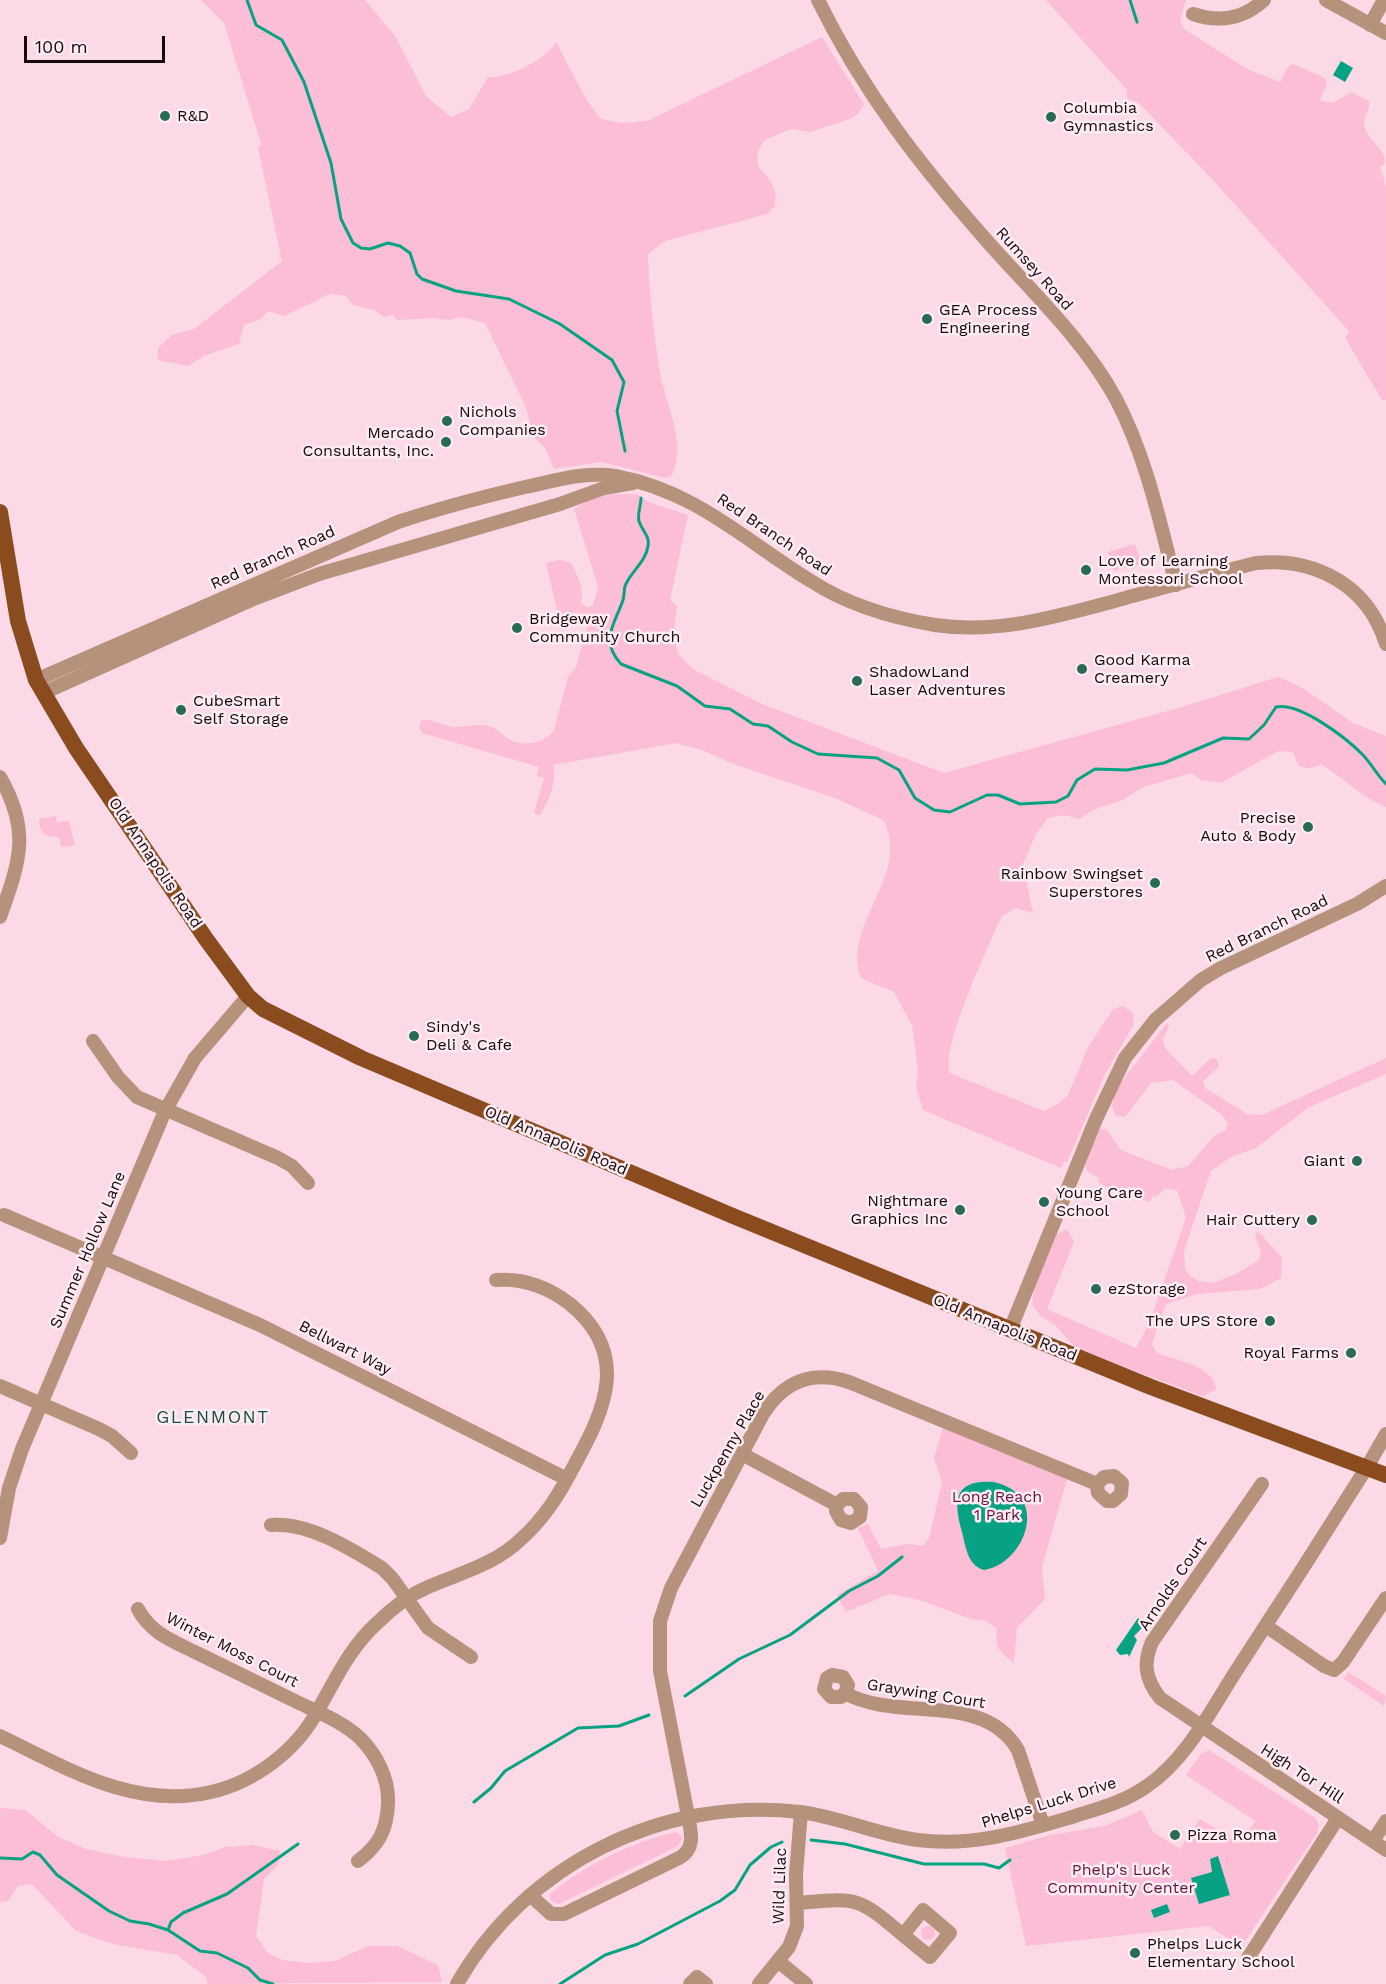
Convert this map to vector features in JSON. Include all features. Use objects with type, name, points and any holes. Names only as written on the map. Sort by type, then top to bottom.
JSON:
[{"type":"main road","name":"Old Annapolis Road","points":[[0,512],[18,621],[40,687],[76,748],[248,996],[282,1020],[399,1074],[1010,1330],[1151,1387],[1386,1474]]},
{"type":"street","name":"Rumsey Road","points":[[818,0],[842,46],[905,144],[939,188],[1068,331],[1102,377],[1126,422],[1146,475],[1176,585]]},
{"type":"street","points":[[1192,14],[1208,19],[1244,15],[1264,0]]},
{"type":"street","points":[[1326,0],[1386,33]]},
{"type":"street","points":[[1370,25],[1384,0]]},
{"type":"street","name":"Red Branch Road","points":[[40,687],[360,537],[440,508],[577,477],[615,476],[679,495],[697,504],[812,582],[839,596],[883,613],[917,621],[962,627],[1027,623],[1256,563],[1282,561],[1327,572],[1353,590],[1378,622],[1386,644]]},
{"type":"street","name":"Red Branch Road","points":[[40,687],[319,574],[560,504],[604,488],[637,483]]},
{"type":"street","points":[[0,914],[14,875],[20,835],[17,810],[2,784]]},
{"type":"street","name":"Red Branch Road","points":[[1010,1330],[1115,1077],[1155,1020],[1201,980],[1221,968],[1357,904],[1386,886]]},
{"type":"street","name":"Summer Hollow Lane","points":[[0,1538],[14,1470],[165,1111],[195,1058],[248,996]]},
{"type":"street","points":[[93,1041],[127,1088],[137,1097],[278,1158],[292,1166],[308,1183]]},
{"type":"street","name":"Bellwart Way","points":[[4,1215],[261,1324],[567,1479]]},
{"type":"street","points":[[0,1736],[117,1789],[161,1798],[220,1790],[261,1771],[294,1743],[318,1712],[347,1656],[376,1624],[426,1588],[484,1565],[519,1541],[546,1513],[567,1479],[602,1409],[607,1378],[601,1346],[587,1321],[565,1300],[526,1281],[496,1280]]},
{"type":"street","name":"Luckpenny Place","points":[[530,1895],[551,1914],[564,1914],[679,1858],[690,1848],[688,1816],[660,1671],[660,1621],[671,1588],[763,1414],[789,1384],[810,1377],[833,1377],[1097,1484]]},
{"type":"street","points":[[0,1386],[99,1429],[112,1436],[131,1454]]},
{"type":"street","name":"Phelps Luck Drive","points":[[457,1984],[489,1937],[530,1895],[573,1862],[630,1833],[688,1816],[747,1810],[801,1812],[898,1837],[945,1843],[988,1840],[1043,1825],[1114,1803],[1146,1787],[1167,1770],[1200,1727],[1368,1467],[1386,1434]]},
{"type":"street","points":[[742,1454],[837,1505]]},
{"type":"street","name":"Arnolds Court","points":[[1200,1727],[1160,1698],[1148,1678],[1146,1658],[1152,1642],[1262,1484]]},
{"type":"street","points":[[271,1525],[284,1524],[302,1528],[369,1560],[392,1578],[428,1628],[471,1658]]},
{"type":"street","points":[[1266,1626],[1324,1666],[1334,1670],[1343,1662],[1386,1598]]},
{"type":"street","name":"Winter Moss Court","points":[[138,1609],[145,1622],[169,1639],[318,1712],[352,1731],[362,1740],[379,1764],[388,1786],[385,1829],[374,1849],[358,1861]]},
{"type":"street","name":"Graywing Court","points":[[845,1693],[867,1702],[977,1717],[996,1724],[1012,1739],[1018,1749],[1043,1825]]},
{"type":"street","name":"High Tor Hill","points":[[1200,1727],[1386,1850]]},
{"type":"street","name":"Wild Lilac","points":[[759,1984],[778,1961],[794,1936],[798,1903],[796,1874],[801,1812]]},
{"type":"street","points":[[1248,1958],[1338,1818]]},
{"type":"street","points":[[1373,1841],[1386,1821]]},
{"type":"street","points":[[798,1903],[856,1901],[872,1909],[903,1935]]},
{"type":"street","points":[[778,1961],[806,1984]]},
{"type":"street","points":[[690,1984],[697,1977],[705,1984]]},
{"type":"green space","points":[[201,0],[365,0],[395,36],[426,96],[451,117],[469,109],[488,77],[505,75],[526,67],[545,55],[556,42],[586,99],[601,119],[622,123],[647,121],[822,37],[864,104],[858,114],[850,119],[810,132],[791,129],[763,141],[757,159],[758,164],[775,191],[775,206],[767,214],[665,241],[648,254],[652,313],[660,373],[676,438],[676,463],[672,475],[665,478],[602,462],[554,469],[545,448],[534,437],[525,405],[485,323],[462,317],[448,320],[433,318],[397,320],[393,315],[384,317],[374,310],[353,305],[346,296],[330,294],[284,316],[269,311],[259,320],[244,325],[239,344],[204,356],[188,366],[158,360],[158,348],[172,335],[194,329],[282,261],[258,148],[261,144],[224,23]]},
{"type":"green space","points":[[1046,0],[1186,0],[1180,20],[1184,29],[1247,69],[1280,82],[1288,67],[1293,64],[1325,78],[1327,84],[1320,100],[1333,103],[1351,92],[1369,101],[1364,121],[1365,128],[1385,158],[1385,164],[1380,166],[1386,187],[1386,400],[1382,400],[1345,338],[1349,331],[1211,178],[1140,104],[1127,98],[1127,90]]},
{"type":"green space","points":[[636,494],[651,503],[688,515],[670,600],[677,606],[673,637],[679,655],[693,669],[762,704],[944,773],[1182,707],[1278,677],[1301,687],[1353,723],[1386,736],[1386,807],[1361,793],[1321,764],[1312,768],[1304,767],[1298,765],[1293,752],[1278,751],[1221,783],[1201,780],[1192,773],[1143,787],[1123,800],[1095,809],[1079,819],[1064,815],[1048,818],[1036,834],[1023,864],[1033,913],[1016,908],[1001,917],[967,996],[952,1042],[949,1060],[950,1073],[1044,1111],[1068,1095],[1088,1047],[1113,1009],[1123,1006],[1133,1013],[1134,1024],[1105,1074],[1067,1162],[1064,1161],[1061,1168],[923,1110],[916,1087],[918,1071],[912,1025],[894,992],[861,978],[857,958],[860,938],[884,879],[889,859],[890,840],[883,820],[835,798],[733,764],[702,750],[676,743],[553,765],[553,784],[540,816],[534,813],[544,778],[537,776],[539,767],[422,733],[419,726],[422,720],[454,727],[487,726],[513,741],[526,744],[545,739],[550,735],[554,730],[568,677],[576,667],[587,627],[585,616],[575,612],[563,617],[558,615],[546,563],[560,560],[571,563],[581,587],[581,603],[588,608],[593,605],[598,587],[574,509],[593,497]]},
{"type":"green space","points":[[1135,544],[1141,564],[1114,571],[1108,552]]},
{"type":"green space","points":[[56,816],[57,822],[69,821],[75,845],[61,847],[59,837],[46,835],[40,828],[39,819]]},
{"type":"green space","points":[[1167,1023],[1169,1026],[1163,1039],[1165,1048],[1192,1076],[1211,1058],[1216,1058],[1219,1067],[1203,1081],[1205,1088],[1247,1114],[1262,1115],[1386,1058],[1386,1074],[1309,1107],[1256,1148],[1231,1157],[1211,1171],[1184,1251],[1185,1268],[1190,1276],[1198,1281],[1214,1283],[1238,1273],[1259,1260],[1261,1253],[1255,1236],[1258,1231],[1282,1258],[1281,1278],[1260,1289],[1197,1294],[1166,1304],[1152,1344],[1157,1353],[1194,1366],[1209,1375],[1216,1390],[1202,1396],[1077,1349],[1055,1325],[1040,1316],[1032,1304],[1035,1285],[1057,1234],[1067,1229],[1074,1242],[1047,1309],[1136,1348],[1149,1324],[1186,1218],[1177,1190],[1165,1189],[1155,1197],[1153,1195],[1150,1202],[1138,1198],[1137,1200],[1098,1183],[1099,1178],[1088,1172],[1084,1161],[1099,1129],[1106,1129],[1121,1150],[1172,1170],[1188,1166],[1215,1135],[1226,1130],[1228,1123],[1221,1114],[1173,1080],[1151,1083],[1125,1117],[1116,1116],[1112,1106],[1115,1090]]},
{"type":"green space","name":"Long Reach 1 Park","points":[[945,1421],[1069,1472],[1042,1567],[1045,1599],[1017,1628],[1014,1663],[997,1645],[997,1629],[986,1621],[971,1619],[920,1600],[889,1594],[846,1612],[837,1595],[878,1571],[858,1528],[868,1524],[881,1549],[907,1544],[923,1546],[929,1538],[942,1482],[934,1458]]},
{"type":"green space","points":[[1348,1672],[1386,1696],[1384,1706],[1344,1679]]},
{"type":"green space","name":"Phelp's Luck Community Center","points":[[1209,1750],[1315,1818],[1319,1825],[1317,1833],[1241,1947],[1209,1926],[1026,1946],[1005,1848],[1050,1835],[1105,1826],[1142,1810],[1153,1832],[1180,1849],[1200,1819],[1240,1844],[1255,1821],[1186,1775],[1201,1754]]},
{"type":"green space","points":[[0,1808],[25,1810],[58,1837],[86,1849],[125,1857],[166,1861],[204,1855],[225,1847],[253,1845],[280,1851],[278,1865],[264,1879],[256,1936],[268,1953],[282,1960],[307,1963],[335,1961],[368,1946],[397,1946],[438,1965],[442,1982],[208,1984],[206,1977],[177,1955],[112,1944],[76,1931],[32,1884],[18,1886],[8,1901],[0,1902]]},
{"type":"green space","points":[[676,1832],[683,1837],[678,1846],[559,1904],[550,1900],[550,1894],[594,1864],[642,1842]]},
{"type":"green space","points":[[928,1926],[933,1928],[935,1933],[933,1938],[928,1940],[923,1938],[921,1933],[923,1928]]},
{"type":"shaded area","points":[[1341,61],[1353,68],[1345,82],[1333,75]]},
{"type":"shaded area","points":[[994,1482],[1012,1490],[1023,1501],[1027,1515],[1026,1529],[1020,1544],[1010,1556],[998,1565],[984,1570],[978,1568],[968,1555],[959,1521],[958,1501],[964,1488],[971,1484]]},
{"type":"shaded area","points":[[1138,1618],[1146,1624],[1134,1636],[1137,1640],[1129,1657],[1128,1654],[1120,1655],[1116,1650]]},
{"type":"shaded area","points":[[1218,1856],[1230,1895],[1199,1904],[1191,1878],[1212,1872],[1210,1859]]},
{"type":"shaded area","points":[[1167,1904],[1170,1912],[1154,1918],[1151,1910]]},
{"type":"waterway","points":[[247,0],[256,25],[282,40],[304,82],[331,163],[341,219],[353,243],[361,248],[370,249],[388,243],[400,246],[410,253],[417,274],[422,279],[456,291],[509,299],[560,324],[612,360],[624,382],[617,411],[625,451]]},
{"type":"waterway","points":[[1130,0],[1137,22]]},
{"type":"waterway","points":[[641,498],[639,518],[640,525],[648,539],[647,551],[626,584],[610,640],[614,655],[621,664],[677,686],[705,706],[730,709],[753,724],[768,726],[792,742],[818,754],[877,758],[899,770],[915,798],[934,810],[950,812],[987,795],[998,795],[1020,804],[1056,802],[1068,796],[1077,780],[1095,769],[1127,770],[1164,763],[1223,738],[1249,739],[1264,725],[1276,707],[1286,707],[1310,715],[1334,731],[1362,754],[1386,784]]},
{"type":"waterway","points":[[685,1696],[739,1659],[790,1635],[849,1591],[878,1576],[902,1557]]},
{"type":"waterway","points":[[474,1802],[491,1788],[505,1771],[578,1728],[619,1726],[649,1715]]},
{"type":"waterway","points":[[811,1840],[845,1844],[924,1864],[984,1864],[999,1868],[1010,1860]]},
{"type":"waterway","points":[[560,1984],[605,1955],[638,1944],[720,1901],[735,1890],[750,1865],[771,1847],[782,1842]]},
{"type":"waterway","points":[[168,1930],[171,1922],[183,1913],[227,1894],[298,1844]]},
{"type":"waterway","points":[[0,1858],[22,1859],[33,1852],[40,1855],[57,1875],[109,1911],[130,1921],[168,1930],[200,1951],[217,1953],[248,1968],[260,1980],[273,1984]]},
{"type":"place","name":"R&D","points":[[165,116]]},
{"type":"place","name":"Columbia Gymnastics","points":[[1051,117]]},
{"type":"place","name":"GEA Process Engineering","points":[[927,319]]},
{"type":"place","name":"Nichols Companies","points":[[447,421]]},
{"type":"place","name":"Mercado Consultants, Inc.","points":[[446,442]]},
{"type":"place","name":"Love of Learning Montessori School","points":[[1086,570]]},
{"type":"place","name":"Bridgeway Community Church","points":[[517,628]]},
{"type":"place","name":"Good Karma Creamery","points":[[1082,669]]},
{"type":"place","name":"ShadowLand Laser Adventures","points":[[857,681]]},
{"type":"place","name":"CubeSmart Self Storage","points":[[181,710]]},
{"type":"place","name":"Precise Auto & Body","points":[[1308,827]]},
{"type":"place","name":"Rainbow Swingset Superstores","points":[[1155,883]]},
{"type":"place","name":"Sindy's Deli & Cafe","points":[[414,1036]]},
{"type":"place","name":"Giant","points":[[1357,1161]]},
{"type":"place","name":"Young Care School","points":[[1044,1202]]},
{"type":"place","name":"Nightmare Graphics Inc","points":[[960,1210]]},
{"type":"place","name":"Hair Cuttery","points":[[1312,1220]]},
{"type":"place","name":"ezStorage","points":[[1096,1289]]},
{"type":"place","name":"The UPS Store","points":[[1270,1321]]},
{"type":"place","name":"Royal Farms","points":[[1351,1353]]},
{"type":"place","name":"Pizza Roma","points":[[1175,1835]]},
{"type":"place","name":"Phelps Luck Elementary School","points":[[1135,1953]]},
{"type":"district","name":"GLENMONT","points":[[213,1418]]}]
